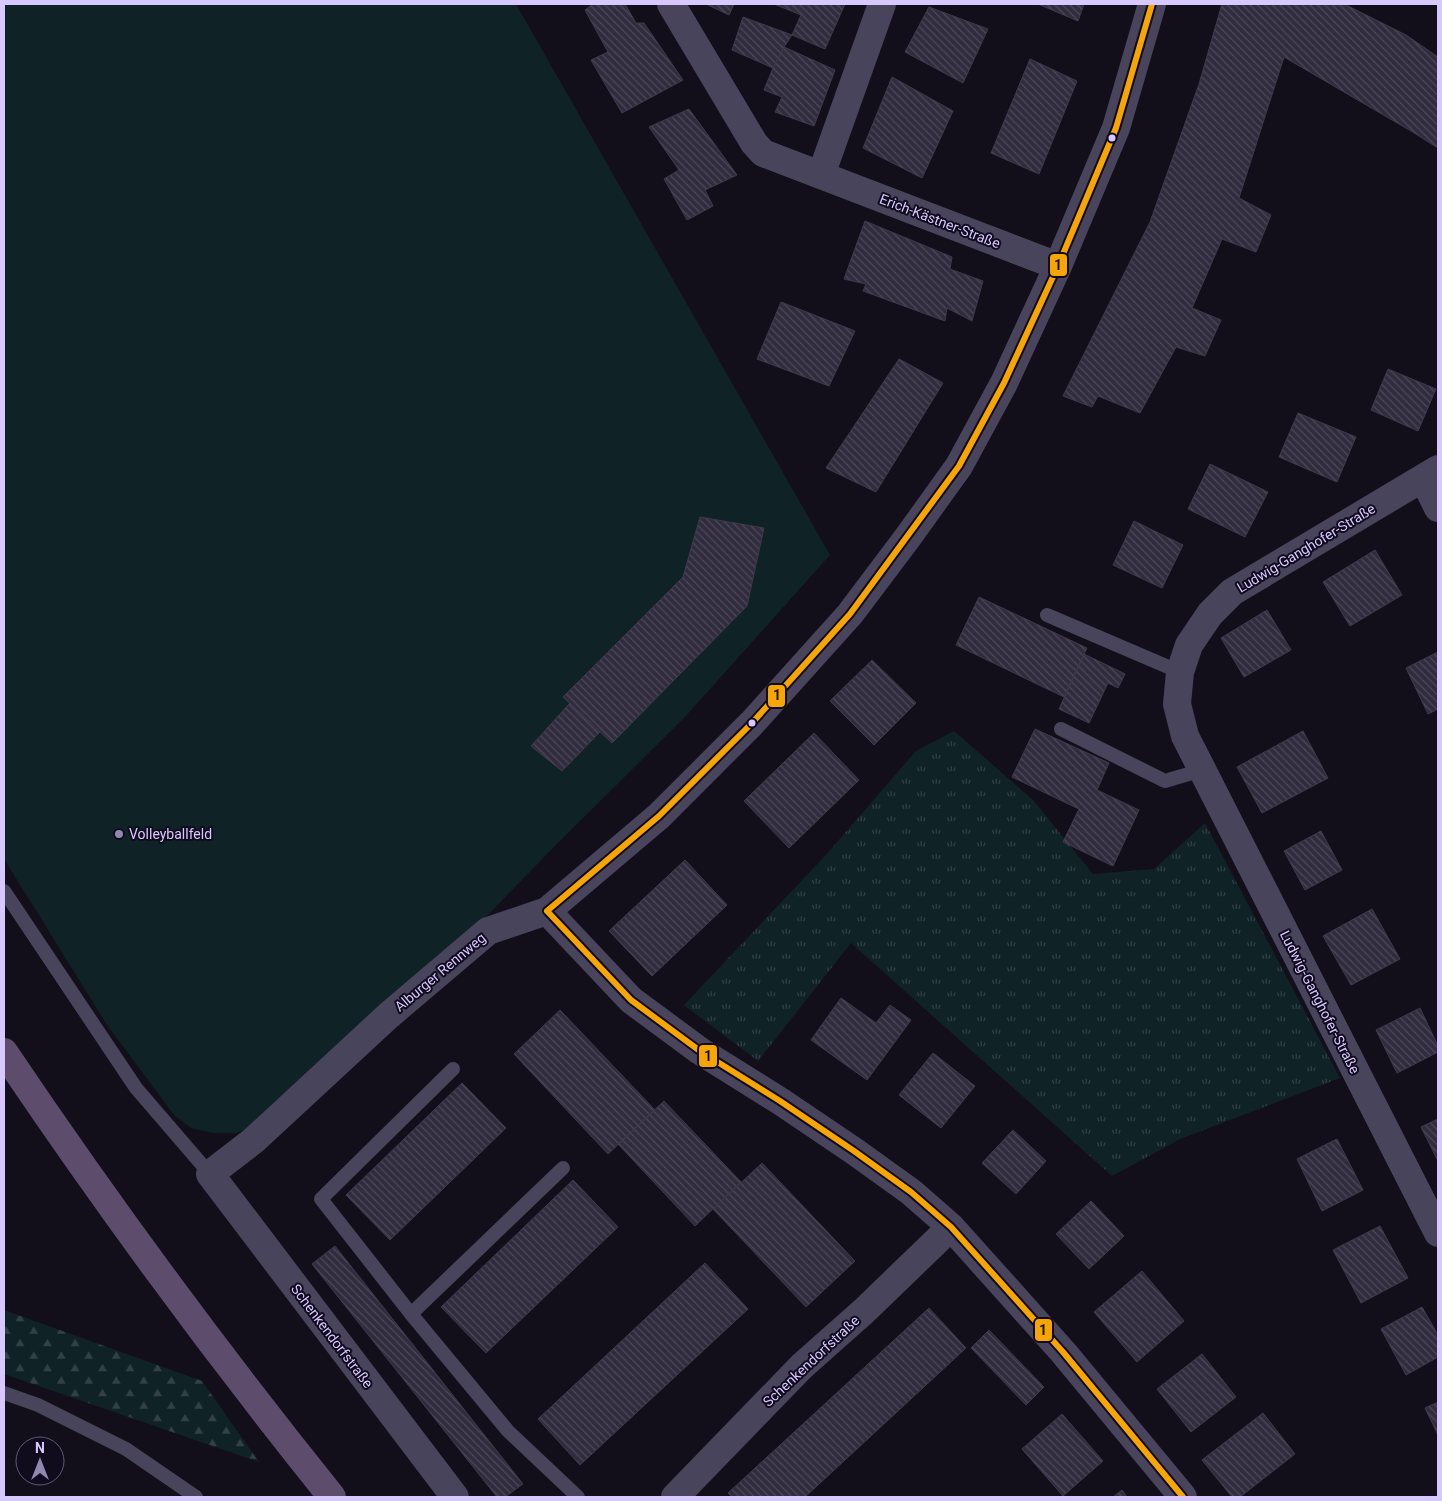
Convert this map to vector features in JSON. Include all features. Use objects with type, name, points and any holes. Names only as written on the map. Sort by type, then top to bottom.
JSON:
[{"type":"main road","points":[[4,1052],[140,1246],[332,1497]]},
{"type":"street","name":"Erich-Kästner-Straße","points":[[671,4],[754,144],[763,153],[1058,266]]},
{"type":"street","points":[[821,175],[882,4]]},
{"type":"street","name":"Alburger Rennweg","points":[[210,1174],[254,1140],[388,1016],[488,931],[547,910],[659,816],[752,723],[850,614],[959,466],[1004,383],[1058,266],[1116,128],[1152,4]]},
{"type":"street","points":[[1431,474],[1438,508]]},
{"type":"street","name":"Ludwig-Ganghofer-Straße","points":[[1431,474],[1232,592],[1210,614],[1189,645],[1180,672],[1177,704],[1185,736],[1438,1233]]},
{"type":"street","points":[[547,910],[631,1000],[700,1051],[854,1150],[911,1192],[951,1227],[1063,1352],[1183,1497]]},
{"type":"street","name":"Schenkendorfstraße","points":[[210,1174],[455,1497]]},
{"type":"street","name":"Schenkendorfstraße","points":[[675,1497],[802,1366],[864,1311],[951,1227]]},
{"type":"lane","points":[[1047,614],[1180,672]]},
{"type":"lane","points":[[1061,729],[1165,781],[1202,770]]},
{"type":"lane","points":[[4,891],[136,1088],[210,1174]]},
{"type":"lane","points":[[453,1070],[321,1199],[411,1314],[508,1431],[578,1497]]},
{"type":"lane","points":[[411,1314],[562,1168]]},
{"type":"lane","points":[[4,1393],[38,1405],[126,1449],[196,1497]]},
{"type":"green space","points":[[4,4],[516,4],[830,555],[685,717],[483,920],[253,1127],[236,1133],[213,1133],[191,1128],[174,1115],[107,1025],[4,859]]},
{"type":"green space","points":[[954,731],[1033,800],[1093,874],[1154,869],[1205,823],[1340,1078],[1180,1139],[1112,1176],[851,943],[758,1061],[684,1005],[825,856],[916,751]]},
{"type":"green space","points":[[4,1310],[202,1381],[259,1462],[4,1374]]},
{"type":"building","points":[[593,4],[625,4],[636,23],[644,23],[683,80],[622,113],[591,60],[608,52],[585,10]]},
{"type":"building","points":[[706,4],[734,4],[729,15]]},
{"type":"building","points":[[774,4],[845,4],[825,49],[792,35],[801,15]]},
{"type":"building","points":[[1038,4],[1084,4],[1078,21]]},
{"type":"building","points":[[1222,4],[1344,4],[1406,35],[1438,57],[1438,148],[1284,57],[1239,198],[1271,215],[1256,252],[1222,239],[1192,308],[1221,320],[1205,356],[1176,347],[1140,413],[1098,396],[1092,407],[1063,396],[1150,222],[1199,84]]},
{"type":"building","points":[[929,7],[988,29],[963,83],[905,52]]},
{"type":"building","points":[[743,17],[792,35],[773,68],[732,50]]},
{"type":"building","points":[[784,47],[835,70],[814,126],[775,112],[782,97],[764,90]]},
{"type":"building","points":[[1030,59],[1077,81],[1039,174],[991,153]]},
{"type":"building","points":[[892,77],[953,111],[922,178],[863,148]]},
{"type":"building","points":[[689,109],[737,175],[705,190],[713,206],[687,220],[664,179],[679,170],[649,127]]},
{"type":"building","points":[[865,221],[952,257],[950,269],[983,281],[972,321],[947,308],[945,321],[863,291],[866,284],[844,279]]},
{"type":"building","points":[[781,302],[855,331],[829,386],[757,359]]},
{"type":"building","points":[[899,359],[943,383],[876,492],[826,468]]},
{"type":"building","points":[[1388,369],[1436,389],[1418,431],[1371,410]]},
{"type":"building","points":[[1298,413],[1356,437],[1337,482],[1279,457]]},
{"type":"building","points":[[1210,464],[1268,492],[1245,537],[1188,509]]},
{"type":"building","points":[[700,517],[764,528],[747,606],[612,743],[563,697],[683,577]]},
{"type":"building","points":[[1134,521],[1183,545],[1162,588],[1113,565]]},
{"type":"building","points":[[1375,550],[1402,595],[1350,626],[1323,582]]},
{"type":"building","points":[[979,597],[1087,648],[1064,697],[956,645]]},
{"type":"building","points":[[1267,610],[1291,650],[1244,677],[1221,638]]},
{"type":"building","points":[[1438,652],[1438,709],[1428,714],[1406,668]]},
{"type":"building","points":[[1084,654],[1125,674],[1118,688],[1108,683],[1089,723],[1059,709]]},
{"type":"building","points":[[872,660],[916,703],[874,745],[830,701]]},
{"type":"building","points":[[570,703],[600,732],[562,771],[531,746]]},
{"type":"building","points":[[1035,729],[1109,763],[1097,790],[1139,810],[1113,866],[1063,842],[1079,809],[1012,777]]},
{"type":"building","points":[[1303,731],[1328,778],[1262,813],[1237,767]]},
{"type":"building","points":[[814,733],[859,780],[789,848],[744,801]]},
{"type":"building","points":[[1321,831],[1342,870],[1305,890],[1284,851]]},
{"type":"building","points":[[685,860],[727,905],[652,976],[609,931]]},
{"type":"building","points":[[1372,909],[1400,959],[1351,985],[1323,936]]},
{"type":"building","points":[[841,998],[876,1023],[890,1005],[911,1020],[867,1080],[811,1040]]},
{"type":"building","points":[[1420,1008],[1438,1046],[1438,1052],[1397,1073],[1376,1030]]},
{"type":"building","points":[[560,1010],[655,1110],[608,1154],[514,1054]]},
{"type":"building","points":[[933,1053],[975,1086],[941,1128],[899,1095]]},
{"type":"building","points":[[462,1083],[506,1128],[390,1240],[346,1195]]},
{"type":"building","points":[[664,1101],[741,1182],[695,1226],[618,1144]]},
{"type":"building","points":[[1438,1119],[1438,1161],[1421,1127]]},
{"type":"building","points":[[1013,1130],[1046,1161],[1016,1194],[982,1163]]},
{"type":"building","points":[[1337,1139],[1363,1190],[1322,1211],[1297,1159]]},
{"type":"building","points":[[762,1163],[855,1261],[806,1307],[713,1209]]},
{"type":"building","points":[[573,1180],[618,1227],[486,1353],[441,1307]]},
{"type":"building","points":[[1091,1201],[1124,1236],[1089,1269],[1056,1234]]},
{"type":"building","points":[[1380,1226],[1408,1278],[1361,1303],[1333,1250]]},
{"type":"building","points":[[335,1246],[523,1484],[505,1497],[497,1497],[312,1264]]},
{"type":"building","points":[[705,1263],[748,1309],[580,1465],[538,1419]]},
{"type":"building","points":[[1142,1271],[1184,1321],[1137,1362],[1094,1312]]},
{"type":"building","points":[[1422,1307],[1438,1335],[1438,1357],[1406,1375],[1381,1329]]},
{"type":"building","points":[[929,1308],[966,1348],[805,1497],[732,1497],[728,1493]]},
{"type":"building","points":[[989,1330],[1044,1387],[1026,1405],[971,1348]]},
{"type":"building","points":[[1202,1354],[1236,1397],[1191,1432],[1157,1389]]},
{"type":"building","points":[[1438,1402],[1438,1435],[1425,1408]]},
{"type":"building","points":[[1263,1413],[1295,1454],[1240,1497],[1232,1497],[1202,1460]]},
{"type":"building","points":[[1062,1414],[1103,1461],[1063,1496],[1022,1449]]},
{"type":"building","points":[[1122,1490],[1127,1497],[1113,1497]]},
{"type":"transit line","name":"1","points":[[547,911],[659,816],[752,723],[850,614],[959,466],[1004,383],[1058,266],[1116,128],[1152,4]]},
{"type":"transit line","name":"1","points":[[547,911],[631,1000],[700,1051],[780,1101],[854,1151],[911,1192],[951,1227],[1063,1352],[1183,1497]]},
{"type":"place","name":"Volleyballfeld","points":[[119,834]]}]
